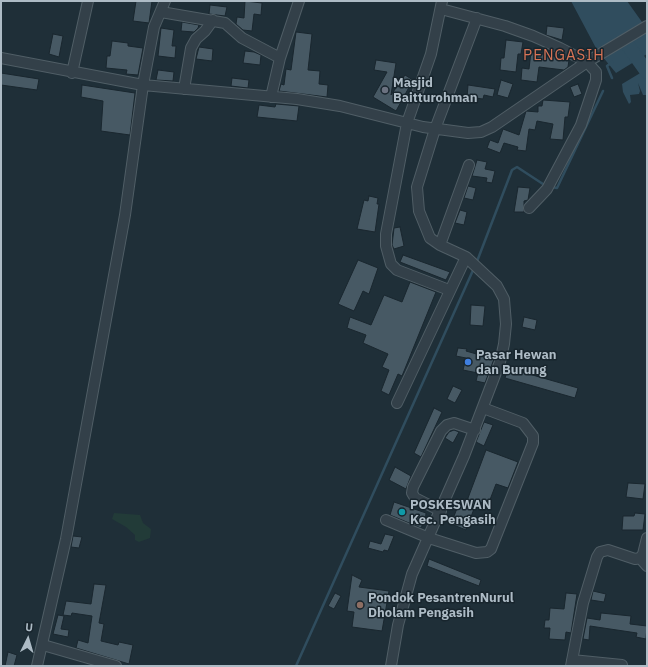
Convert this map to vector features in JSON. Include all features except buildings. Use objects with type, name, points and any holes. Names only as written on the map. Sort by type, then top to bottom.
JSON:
[{"type":"street","points":[[72,73],[88,1]]},
{"type":"street","points":[[37,666],[66,540],[125,215],[143,85],[154,28],[165,1]]},
{"type":"street","points":[[272,97],[280,58],[300,1]]},
{"type":"street","points":[[449,290],[397,270],[392,264],[386,246],[386,234],[407,123],[431,54],[442,5],[534,36],[590,60],[596,72],[596,80],[581,125],[554,178],[529,208]]},
{"type":"street","points":[[161,12],[225,23],[242,38],[280,58]]},
{"type":"street","points":[[391,666],[404,600],[412,574],[441,511],[475,430],[500,362],[506,324],[504,299],[497,286],[466,257],[440,245],[430,238],[419,211],[417,187],[435,129],[477,18]]},
{"type":"street","points":[[184,89],[191,48],[196,39],[205,31],[213,20]]},
{"type":"street","points":[[1,58],[72,73],[143,85],[272,97],[340,106],[435,129],[457,133],[481,132],[492,127],[590,60],[647,26]]},
{"type":"street","points":[[440,245],[469,165]]},
{"type":"street","points":[[396,403],[466,257]]},
{"type":"street","points":[[386,520],[429,538],[476,553],[487,552],[494,544],[533,443],[533,436],[523,423],[483,408]]},
{"type":"street","points":[[441,511],[415,498],[412,493],[413,487],[441,431],[447,425],[454,423],[475,430]]},
{"type":"street","points":[[640,558],[643,554],[647,538]]},
{"type":"street","points":[[622,665],[572,663],[583,603],[597,557],[600,552],[608,550],[635,558],[640,558],[647,566]]},
{"type":"street","points":[[43,645],[116,666]]},
{"type":"green space","points":[[114,513],[140,515],[143,523],[151,529],[150,538],[139,542],[135,540],[135,535],[126,527],[112,519]]},
{"type":"water","points":[[571,1],[627,1],[647,29],[647,54],[616,73],[597,50]]},
{"type":"water","points":[[647,69],[647,95],[643,95],[638,83],[640,91],[639,94],[630,95],[631,102],[629,104],[623,92],[622,84]]},
{"type":"waterway","points":[[627,44],[647,72]]},
{"type":"waterway","points":[[612,62],[607,66],[612,78]]},
{"type":"waterway","points":[[551,187],[557,188],[603,91]]},
{"type":"waterway","points":[[476,264],[512,170],[517,167],[546,186]]},
{"type":"waterway","points":[[296,666],[474,268]]},
{"type":"place","name":"Masjid Baitturohman","points":[[385,90]]},
{"type":"place","name":"Pasar Hewan dan Burung","points":[[468,362]]},
{"type":"place","name":"POSKESWAN Kec. Pengasih","points":[[402,512]]},
{"type":"place","name":"Pondok PesantrenNurul Dholam Pengasih","points":[[360,605]]},
{"type":"district","name":"PENGASIH","points":[[564,56]]}]
